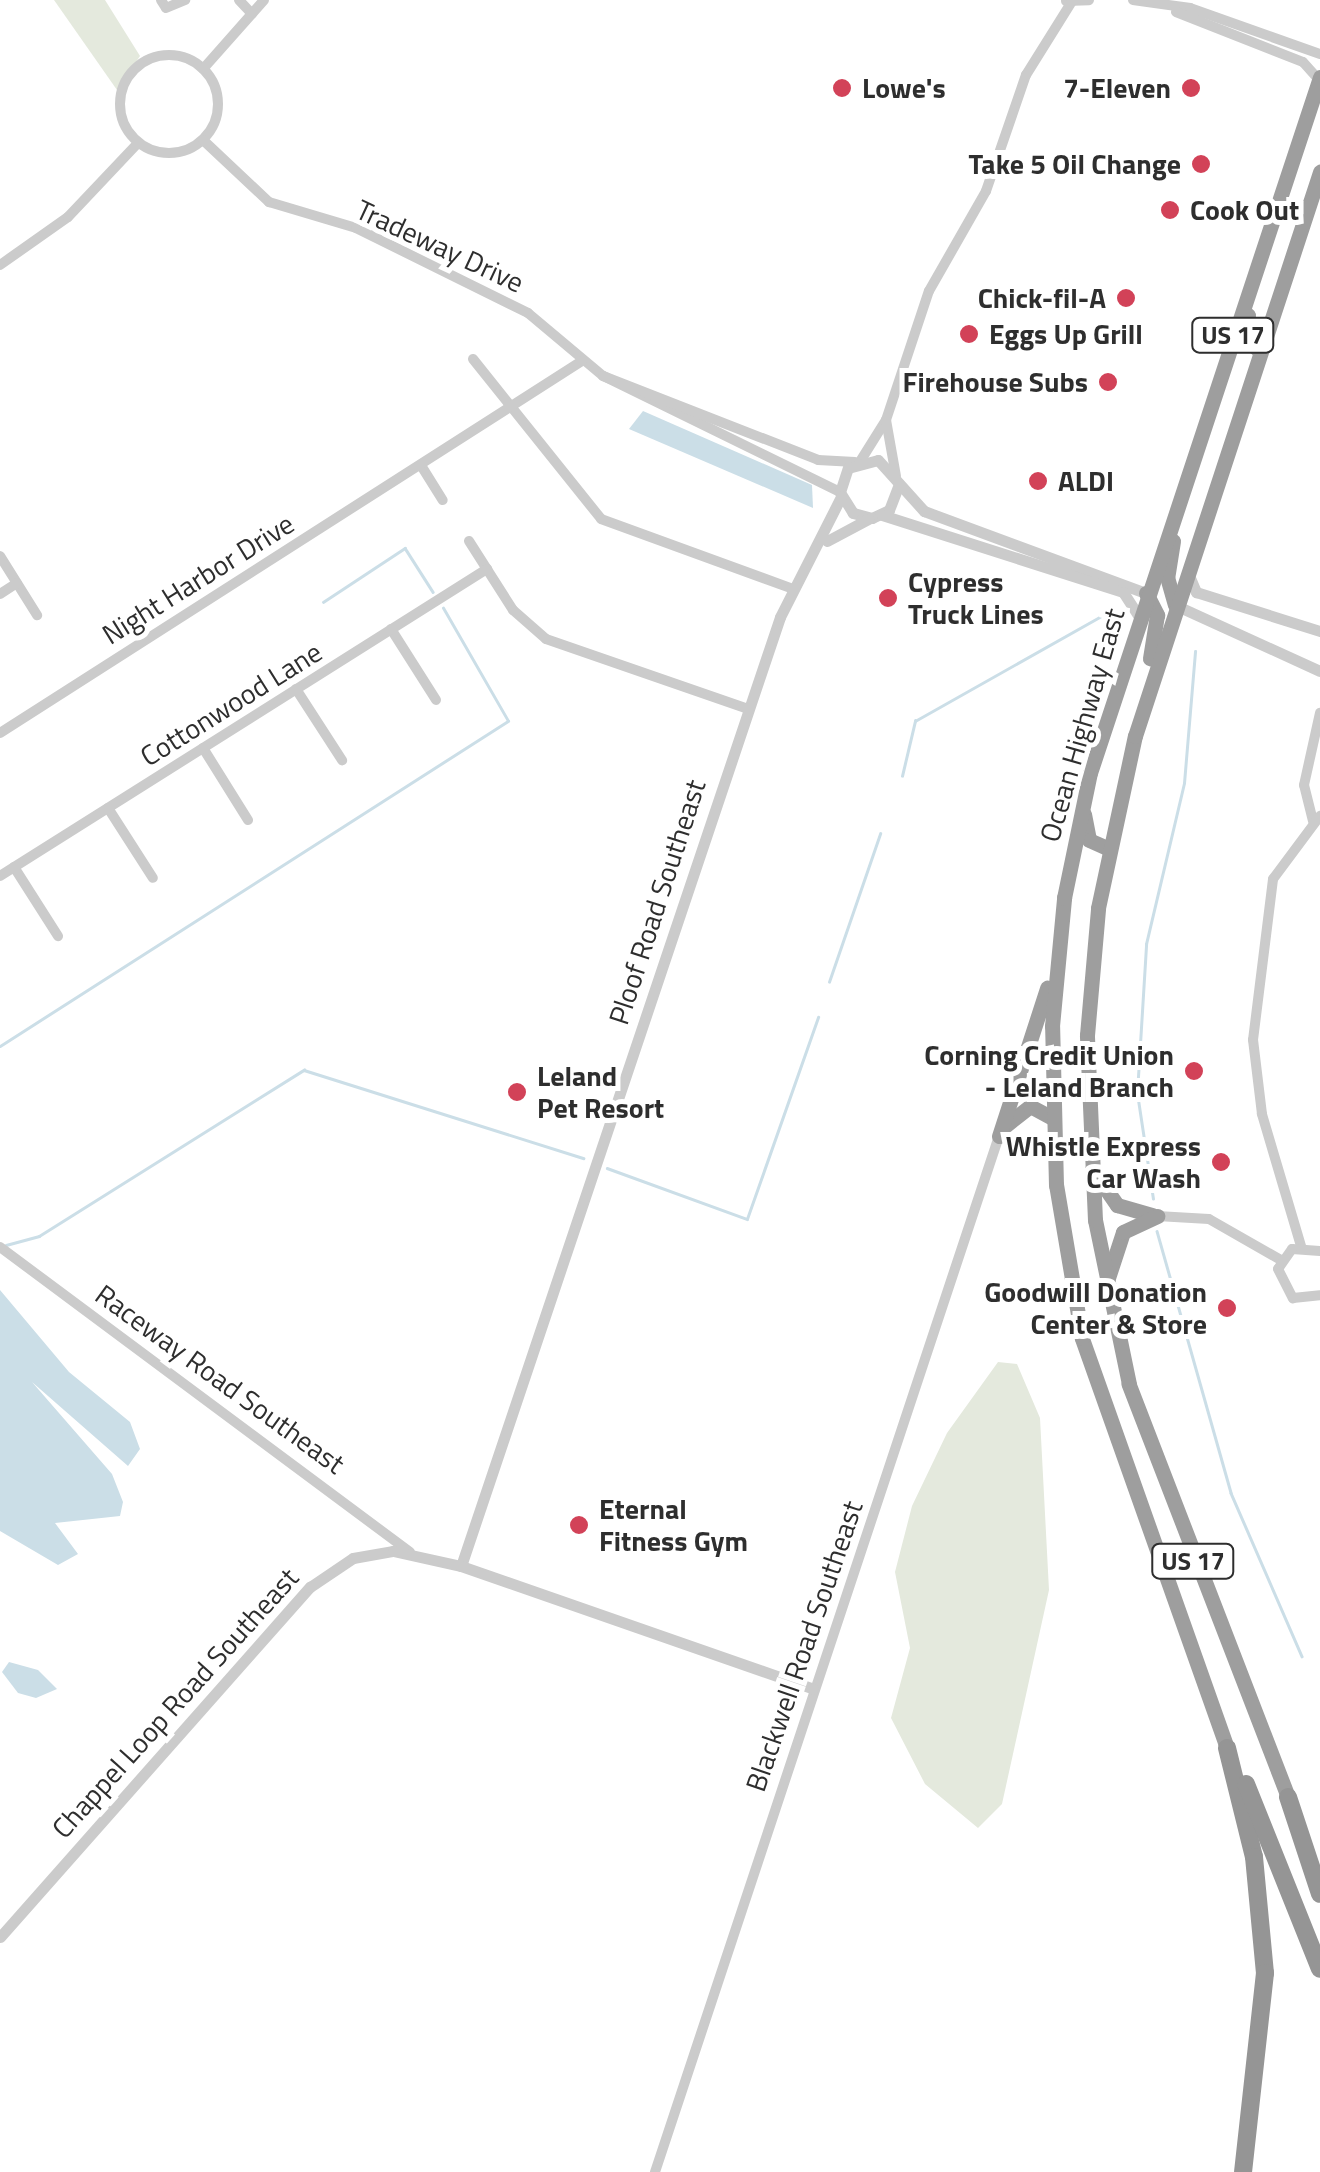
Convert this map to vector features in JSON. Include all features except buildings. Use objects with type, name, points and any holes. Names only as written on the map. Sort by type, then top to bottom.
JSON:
[{"type":"highway","name":"Ocean Highway East","points":[[1227,1748],[1093,1381],[1067,1264],[1051,1117],[1056,961],[1083,800],[1146,592],[1319,79]]},
{"type":"highway","name":"Ocean Highway East","points":[[1288,1798],[1161,1479],[1107,1297],[1088,1161],[1089,982],[1109,848],[1135,736],[1174,605],[1320,172]]},
{"type":"highway","points":[[1254,271],[1245,340],[1260,351]]},
{"type":"highway","points":[[1224,362],[1242,372],[1237,418]]},
{"type":"highway","points":[[1174,605],[1166,570],[1188,468]]},
{"type":"highway","points":[[1135,736],[1157,615],[1146,592]]},
{"type":"highway","points":[[1083,800],[1086,836],[1109,848]]},
{"type":"highway","points":[[999,1136],[1056,961]]},
{"type":"highway","points":[[999,1136],[1030,1106],[1051,1117]]},
{"type":"highway","points":[[1088,1161],[1116,1206],[1157,1216]]},
{"type":"highway","points":[[1107,1297],[1115,1244],[1157,1216]]},
{"type":"highway","points":[[1227,1748],[1254,1857],[1266,1973],[1243,2172]]},
{"type":"highway","name":"US 17","points":[[1227,1748],[1320,1970]]},
{"type":"highway","points":[[1288,1798],[1320,1870]]},
{"type":"highway","name":"US 17","points":[[1288,1798],[1320,1894]]},
{"type":"street","points":[[161,0],[166,8],[186,0]]},
{"type":"street","points":[[239,0],[252,14]]},
{"type":"street","points":[[203,69],[264,0]]},
{"type":"street","points":[[858,461],[886,420],[933,282],[986,191],[1026,75],[1068,2],[1089,0]]},
{"type":"street","points":[[1133,0],[1190,8],[1320,54]]},
{"type":"street","points":[[1178,6],[1303,62],[1319,79]]},
{"type":"street","points":[[163,55],[203,69],[218,99],[202,140],[178,152],[138,143],[120,100],[133,70],[163,55]]},
{"type":"street","name":"Tradeway Drive","points":[[202,140],[269,202],[356,228],[471,292],[528,312],[603,376],[841,495]]},
{"type":"street","points":[[0,265],[68,217],[138,143]]},
{"type":"street","points":[[474,359],[519,407],[570,489],[601,519],[791,588]]},
{"type":"street","name":"Night Harbor Drive","points":[[0,732],[519,407],[582,361]]},
{"type":"street","name":"Tradeway Drive","points":[[603,376],[818,460],[858,461]]},
{"type":"street","points":[[877,517],[898,480],[886,420]]},
{"type":"street","points":[[858,461],[885,463],[924,512],[1146,592]]},
{"type":"street","name":"Ploof Road Southeast","points":[[462,1566],[791,588],[820,546],[858,461]]},
{"type":"street","points":[[422,467],[442,500]]},
{"type":"street","points":[[841,495],[877,517],[1123,592],[1139,616]]},
{"type":"street","name":"Ploof Road Southeast","points":[[820,546],[877,517]]},
{"type":"street","points":[[469,541],[486,569],[546,639],[748,709]]},
{"type":"street","points":[[0,556],[38,616]]},
{"type":"street","name":"Cottonwood Lane","points":[[0,876],[486,569]]},
{"type":"street","points":[[1186,570],[1196,592],[1320,631]]},
{"type":"street","points":[[0,594],[17,583]]},
{"type":"street","points":[[1174,605],[1316,668]]},
{"type":"street","points":[[391,629],[436,700]]},
{"type":"street","points":[[296,689],[342,760]]},
{"type":"street","points":[[1301,1246],[1262,1114],[1253,1040],[1270,890],[1316,819],[1304,785],[1320,712]]},
{"type":"street","points":[[203,748],[248,820]]},
{"type":"street","points":[[108,808],[153,878]]},
{"type":"street","points":[[14,867],[58,936]]},
{"type":"street","name":"Blackwell Road Southeast","points":[[655,2172],[812,1688],[999,1136]]},
{"type":"street","points":[[1157,1216],[1209,1219],[1280,1260]]},
{"type":"street","points":[[1301,1246],[1320,1252]]},
{"type":"street","points":[[1280,1260],[1301,1246]]},
{"type":"street","name":"Raceway Road Southeast","points":[[0,1247],[410,1552]]},
{"type":"street","points":[[1280,1260],[1285,1292],[1320,1295]]},
{"type":"street","name":"Chappel Loop Road Southeast","points":[[0,1937],[310,1587],[354,1558],[410,1552],[462,1566],[812,1688]]},
{"type":"shaded area","points":[[54,0],[105,0],[140,56],[117,90]]},
{"type":"shaded area","points":[[643,411],[812,485],[813,508],[629,429]]},
{"type":"shaded area","points":[[0,1290],[69,1372],[130,1422],[140,1449],[128,1466],[32,1382],[112,1474],[123,1502],[120,1516],[55,1523],[78,1554],[58,1565],[0,1531]]},
{"type":"shaded area","points":[[998,1362],[1017,1364],[1040,1418],[1049,1590],[1002,1804],[978,1828],[925,1784],[891,1718],[910,1648],[895,1572],[912,1506],[947,1433]]},
{"type":"shaded area","points":[[9,1662],[38,1670],[57,1689],[36,1698],[18,1693],[2,1672]]},
{"type":"waterway","points":[[323,602],[405,548],[433,592]]},
{"type":"waterway","points":[[0,1046],[508,721],[443,608]]},
{"type":"waterway","points":[[902,776],[915,721],[1107,613]]},
{"type":"waterway","points":[[1153,1199],[1137,1093],[1146,944],[1184,783],[1195,651]]},
{"type":"waterway","points":[[829,982],[880,834]]},
{"type":"waterway","points":[[607,1168],[747,1219],[818,1017]]},
{"type":"waterway","points":[[6,1245],[39,1236],[304,1070],[583,1158]]},
{"type":"waterway","points":[[1157,1231],[1231,1493],[1302,1656]]},
{"type":"place","name":"Lowe's","points":[[842,88]]},
{"type":"place","name":"7-Eleven","points":[[1191,88]]},
{"type":"place","name":"Take 5 Oil Change","points":[[1201,164]]},
{"type":"place","name":"Cook Out","points":[[1170,210]]},
{"type":"place","name":"Chick-fil-A","points":[[1126,298]]},
{"type":"place","name":"Eggs Up Grill","points":[[969,334]]},
{"type":"place","name":"Firehouse Subs","points":[[1108,382]]},
{"type":"place","name":"ALDI","points":[[1038,481]]},
{"type":"place","name":"Cypress Truck Lines","points":[[888,598]]},
{"type":"place","name":"Corning Credit Union - Leland Branch","points":[[1194,1071]]},
{"type":"place","name":"Leland Pet Resort","points":[[517,1092]]},
{"type":"place","name":"Whistle Express Car Wash","points":[[1221,1162]]},
{"type":"place","name":"Goodwill Donation Center & Store","points":[[1227,1308]]},
{"type":"place","name":"Eternal Fitness Gym","points":[[579,1525]]}]
